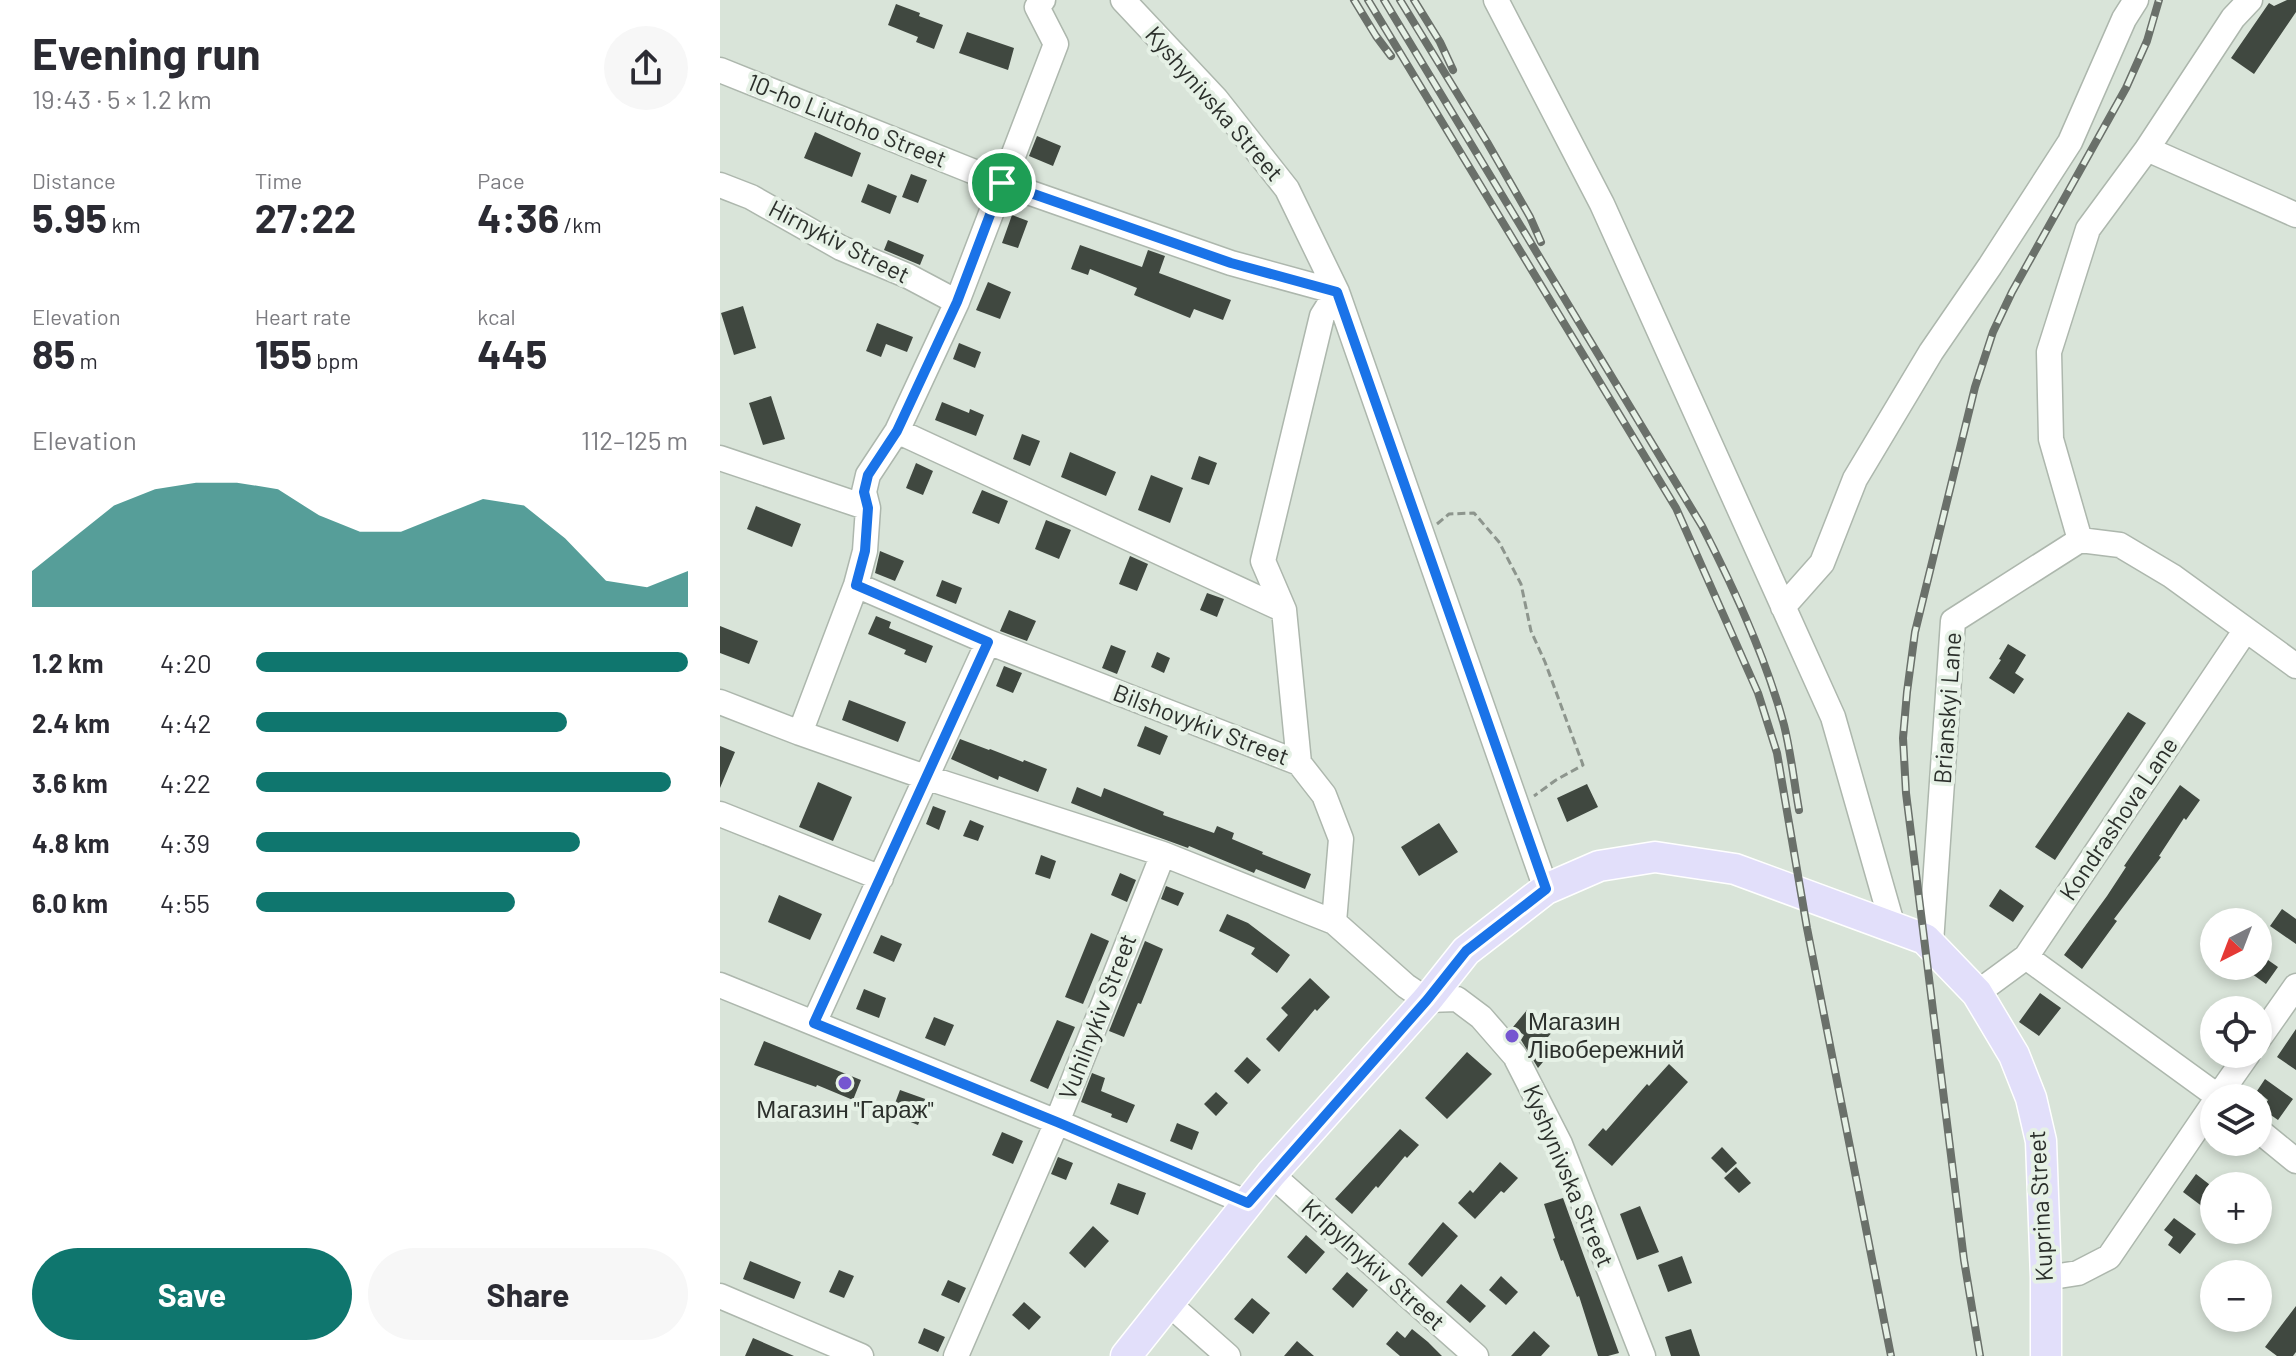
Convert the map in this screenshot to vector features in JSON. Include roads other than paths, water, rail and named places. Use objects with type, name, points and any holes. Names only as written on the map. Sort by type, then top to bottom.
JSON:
[{"type":"main road","points":[[1126,1356],[1271,1174],[1427,1000],[1466,951],[1546,889],[1599,866],[1655,857],[1735,869],[1931,943]]},
{"type":"main road","name":"Kuprina Street","points":[[1931,943],[1977,993],[2014,1055],[2031,1098],[2041,1141],[2046,1356]]},
{"type":"street","name":"Kyshynivska Street","points":[[1123,0],[1216,99],[1287,189],[1337,292],[1546,889]]},
{"type":"street","points":[[1496,0],[1602,204],[1833,717],[1893,927]]},
{"type":"street","points":[[1783,607],[1822,563],[1855,479],[1931,352],[2070,142],[2124,19],[2136,0]]},
{"type":"street","points":[[2250,0],[2233,18],[2147,149],[2088,229],[2049,352],[2051,439],[2080,540],[2120,545],[2172,576],[2296,666]]},
{"type":"street","points":[[800,733],[856,585],[865,551],[868,508],[864,492],[868,475],[897,431],[957,302],[1056,44],[1032,2]]},
{"type":"street","name":"10-ho Liutoho Street","points":[[720,70],[1002,183],[1231,263],[1337,292]]},
{"type":"street","points":[[2147,149],[2296,215]]},
{"type":"street","name":"Hirnykiv Street","points":[[720,185],[751,197],[841,248],[908,276],[957,302]]},
{"type":"street","points":[[1299,763],[1284,610],[1263,561],[1322,316],[1337,292]]},
{"type":"street","points":[[897,431],[1284,610]]},
{"type":"street","points":[[720,458],[868,508]]},
{"type":"street","name":"Brianskyi Lane","points":[[1931,943],[1953,621],[2080,540]]},
{"type":"street","name":"Bilshovykiv Street","points":[[856,585],[988,642],[1299,763],[1324,795],[1341,839],[1334,922]]},
{"type":"street","name":"Kondrashova Lane","points":[[1977,993],[2026,957],[2245,631]]},
{"type":"street","points":[[814,1023],[988,642]]},
{"type":"street","points":[[720,702],[925,777],[1163,854],[1334,922],[1406,986],[1427,1000]]},
{"type":"street","points":[[720,814],[881,878]]},
{"type":"street","name":"Vuhilnykiv Street","points":[[956,1356],[1057,1122],[1163,854]]},
{"type":"street","points":[[2026,957],[2200,1086]]},
{"type":"street","points":[[720,985],[1248,1203]]},
{"type":"street","points":[[2272,1020],[2296,986]]},
{"type":"street","name":"Kyshynivska Street","points":[[1427,1000],[1457,999],[1481,1017],[1515,1056],[1560,1144],[1643,1356]]},
{"type":"street","points":[[2046,1278],[2078,1273],[2109,1257],[2200,1124]]},
{"type":"street","points":[[2272,1141],[2296,1161]]},
{"type":"street","name":"Kripylnykiv Street","points":[[1271,1174],[1476,1356]]},
{"type":"street","points":[[720,1296],[861,1356]]},
{"type":"street","points":[[1168,1303],[1228,1356]]},
{"type":"railway","points":[[1354,0],[1391,56]]},
{"type":"railway","points":[[1368,0],[1676,508],[1758,693],[1777,753],[1807,928],[1891,1356]]},
{"type":"railway","points":[[1384,0],[1702,526],[1759,649],[1777,700],[1799,810]]},
{"type":"railway","points":[[1400,0],[1487,142],[1541,242]]},
{"type":"railway","points":[[1414,0],[1453,70]]},
{"type":"railway","points":[[1980,1356],[1964,1260],[1906,793],[1903,738],[1907,692],[1915,632],[1975,387],[1993,332],[2012,292],[2126,88],[2147,41],[2159,0]]},
{"type":"place","name":"Магазин Лівобережний","points":[[1512,1036]]},
{"type":"place","name":"Магазин \"Гараж\"","points":[[845,1083]]}]
